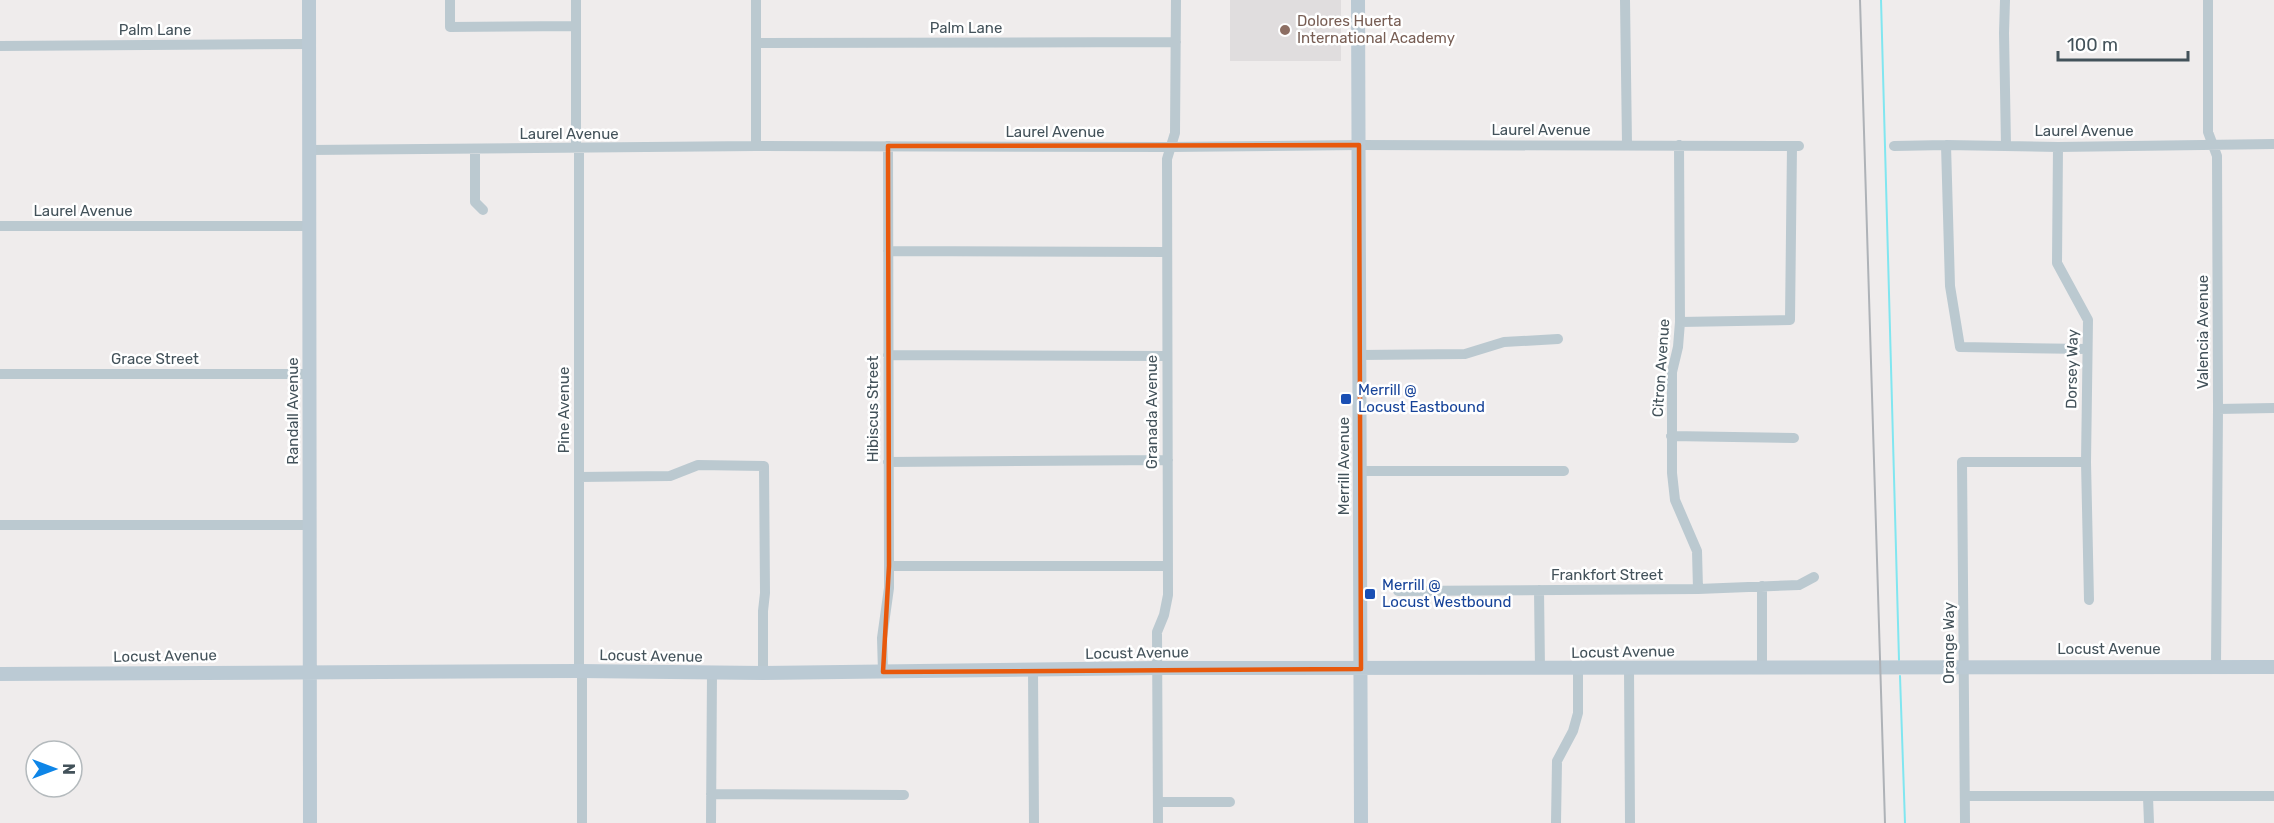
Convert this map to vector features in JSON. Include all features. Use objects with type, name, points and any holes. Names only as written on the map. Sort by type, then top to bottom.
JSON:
[{"type":"street","name":"Randall Avenue","points":[[309,0],[310,823]]},
{"type":"street","points":[[450,0],[450,27],[576,26]]},
{"type":"street","name":"Pine Avenue","points":[[576,0],[582,823]]},
{"type":"street","points":[[756,0],[756,147]]},
{"type":"street","name":"Granada Avenue","points":[[1158,823],[1157,633],[1168,595],[1167,159],[1175,133],[1176,0]]},
{"type":"street","name":"Merrill Avenue","points":[[1358,0],[1361,823]]},
{"type":"street","points":[[1625,0],[1627,144]]},
{"type":"street","points":[[2005,0],[2006,146]]},
{"type":"street","name":"Valencia Avenue","points":[[2208,0],[2208,132],[2217,156],[2216,666]]},
{"type":"street","name":"Palm Lane","points":[[756,43],[1176,42]]},
{"type":"street","name":"Palm Lane","points":[[0,46],[309,44]]},
{"type":"street","name":"Laurel Avenue","points":[[310,150],[1627,144],[1796,146],[1790,320],[1680,322]]},
{"type":"street","name":"Laurel Avenue","points":[[1894,146],[2058,147],[2274,144]]},
{"type":"street","name":"Citron Avenue","points":[[1679,145],[1680,322],[1678,347],[1672,372],[1671,436],[1675,500],[1696,551],[1698,589]]},
{"type":"street","points":[[1946,145],[1950,286],[1960,346],[2087,349]]},
{"type":"street","name":"Hibiscus Street","points":[[883,672],[882,638],[889,588],[888,146]]},
{"type":"street","name":"Dorsey Way","points":[[2058,147],[2057,262],[2088,320],[2086,462],[2089,600]]},
{"type":"street","points":[[475,149],[475,202],[483,210]]},
{"type":"street","name":"Laurel Avenue","points":[[0,226],[310,226]]},
{"type":"street","points":[[888,252],[1167,252]]},
{"type":"street","points":[[1360,355],[1466,354],[1504,342],[1558,339]]},
{"type":"street","points":[[888,355],[1167,356]]},
{"type":"street","name":"Grace Street","points":[[0,374],[309,374]]},
{"type":"street","points":[[2218,409],[2274,408]]},
{"type":"street","points":[[1671,436],[1794,438]]},
{"type":"street","points":[[888,462],[1168,460]]},
{"type":"street","name":"Orange Way","points":[[1965,823],[1962,462],[2086,462]]},
{"type":"street","points":[[579,477],[670,476],[698,465],[764,466],[763,673]]},
{"type":"street","points":[[1360,471],[1564,471]]},
{"type":"street","points":[[0,525],[309,525]]},
{"type":"street","points":[[889,566],[1168,566]]},
{"type":"street","name":"Frankfort Street","points":[[1398,591],[1698,589],[1799,585],[1814,578]]},
{"type":"street","points":[[1762,586],[1762,668]]},
{"type":"street","points":[[1539,590],[1540,669]]},
{"type":"street","name":"Locust Avenue","points":[[0,674],[581,671],[763,673],[1156,668],[2274,667]]},
{"type":"street","points":[[1629,668],[1629,823]]},
{"type":"street","points":[[1556,823],[1557,761],[1573,731],[1578,713],[1578,669]]},
{"type":"street","points":[[1033,671],[1034,823]]},
{"type":"street","points":[[711,823],[712,673]]},
{"type":"street","points":[[711,794],[904,795]]},
{"type":"street","points":[[1965,796],[2274,796]]},
{"type":"street","points":[[2148,797],[2149,823]]},
{"type":"street","points":[[1158,802],[1230,802]]},
{"type":"highlighted area","points":[[1359,145],[1361,669],[883,672],[889,566],[888,146]]},
{"type":"shaded area","name":"Dolores Huerta International Academy","points":[[1230,0],[1341,0],[1341,61],[1230,61]]},
{"type":"waterway","points":[[1881,0],[1899,660]]},
{"type":"waterway","points":[[1900,676],[1905,823]]},
{"type":"railway","points":[[1860,0],[1885,823]]},
{"type":"place","name":"Dolores Huerta International Academy","points":[[1285,30]]},
{"type":"place","name":"Merrill @ Locust Eastbound","points":[[1346,399]]},
{"type":"place","name":"Merrill @ Locust Westbound","points":[[1370,594]]}]
